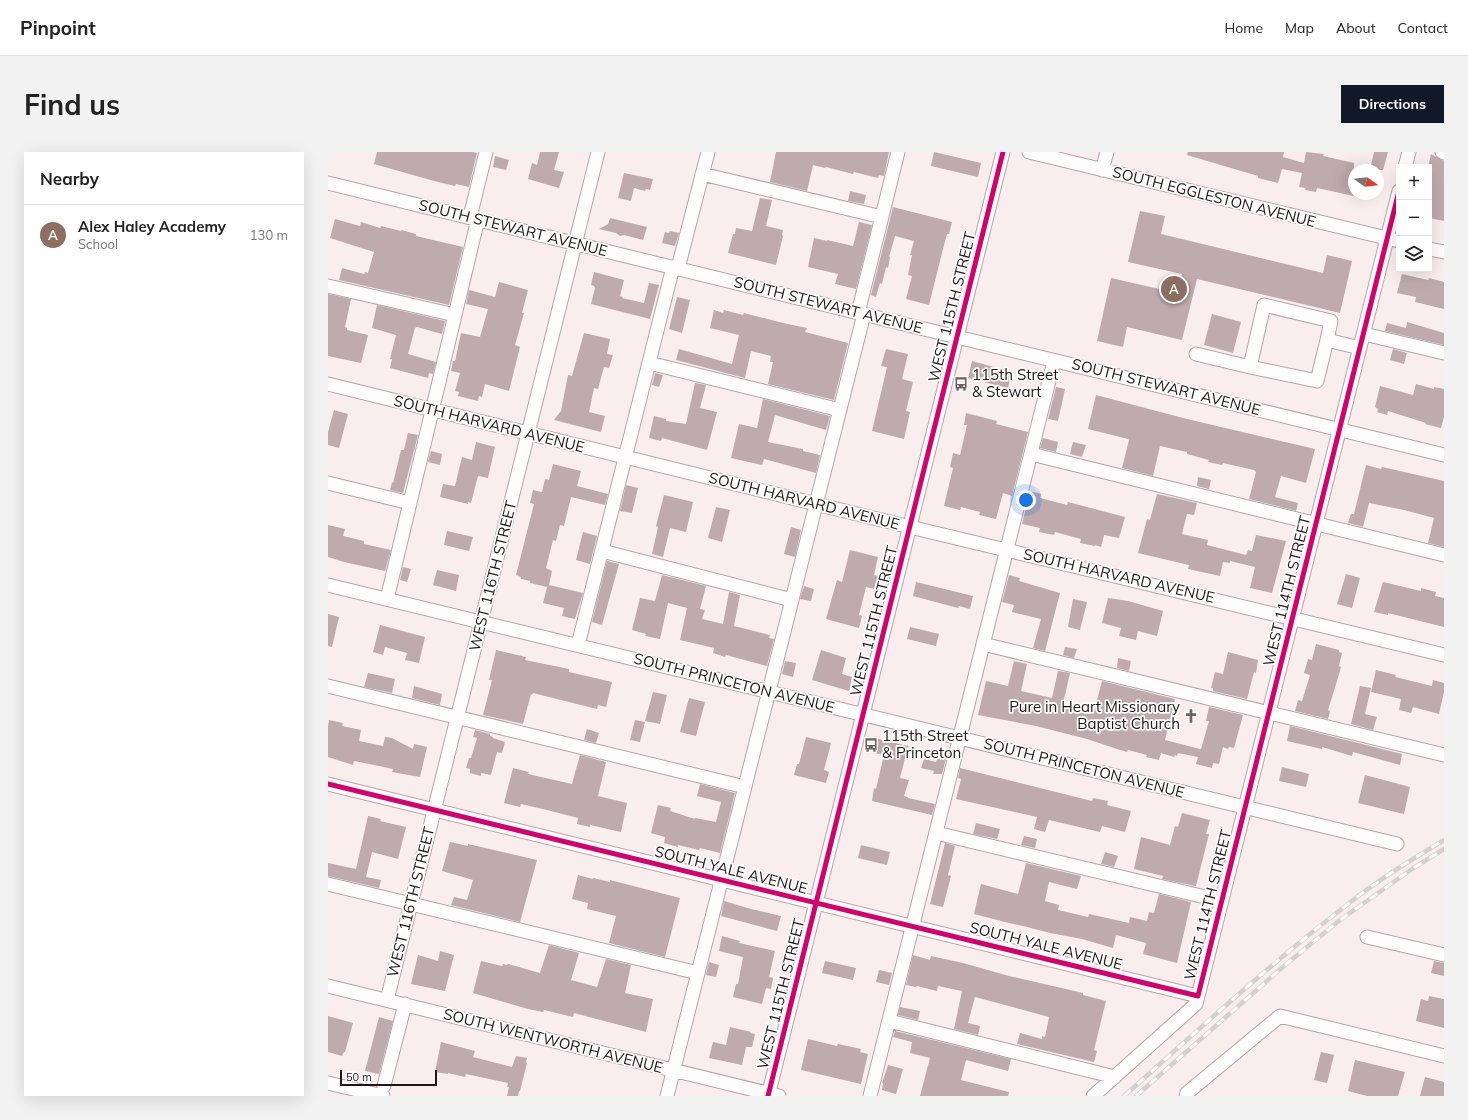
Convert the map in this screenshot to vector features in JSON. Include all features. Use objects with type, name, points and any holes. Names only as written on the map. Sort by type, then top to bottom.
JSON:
[{"type":"street","points":[[387,599],[455,316],[486,152]]},
{"type":"street","name":"WEST 116TH STREET","points":[[387,1000],[598,152]]},
{"type":"street","points":[[578,645],[649,363],[708,152]]},
{"type":"street","points":[[667,1096],[840,410],[882,217],[898,152]]},
{"type":"street","name":"WEST 115TH STREET","points":[[772,1095],[816,903],[1003,152]]},
{"type":"street","name":"SOUTH EGGLESTON AVENUE","points":[[1029,152],[1393,240]]},
{"type":"street","points":[[1102,170],[1107,152]]},
{"type":"street","points":[[1406,164],[1409,152]]},
{"type":"street","points":[[702,174],[882,217]]},
{"type":"street","name":"SOUTH STEWART AVENUE","points":[[328,183],[1054,361],[1444,454]]},
{"type":"street","name":"WEST 114TH STREET","points":[[1093,1096],[1196,1004],[1360,348],[1393,240],[1398,200]]},
{"type":"street","points":[[1432,249],[1444,252]]},
{"type":"street","points":[[328,286],[455,316]]},
{"type":"street","points":[[1196,354],[1317,381],[1331,321],[1264,305],[1250,366]]},
{"type":"street","points":[[1364,334],[1444,353]]},
{"type":"street","points":[[1327,340],[1360,348]]},
{"type":"street","points":[[870,1096],[1054,361]]},
{"type":"street","points":[[649,363],[840,410]]},
{"type":"street","name":"SOUTH HARVARD AVENUE","points":[[328,384],[816,504],[1444,655]]},
{"type":"street","points":[[1031,454],[1444,555]]},
{"type":"street","points":[[328,483],[410,503]]},
{"type":"street","points":[[602,551],[792,600]]},
{"type":"street","name":"SOUTH PRINCETON AVENUE","points":[[328,585],[1397,844]]},
{"type":"street","points":[[983,644],[1444,755]]},
{"type":"street","points":[[328,686],[745,787]]},
{"type":"street","name":"SOUTH YALE AVENUE","points":[[328,784],[1198,996]]},
{"type":"street","points":[[936,833],[1222,901]]},
{"type":"street","points":[[328,884],[698,973]]},
{"type":"street","points":[[1367,936],[1444,956]]},
{"type":"street","name":"SOUTH WENTWORTH AVENUE","points":[[328,986],[772,1095]]},
{"type":"street","points":[[328,1083],[384,1091],[405,1004]]},
{"type":"street","points":[[1190,1095],[1280,1016],[1444,1056]]},
{"type":"street","points":[[889,1021],[1115,1077]]},
{"type":"building","points":[[377,152],[477,153],[469,187],[456,184],[455,186],[434,181],[374,164]]},
{"type":"building","points":[[540,152],[559,152],[554,170],[564,172],[559,188],[528,179],[532,163],[537,165]]},
{"type":"building","points":[[776,152],[889,152],[884,176],[879,175],[878,178],[813,165],[807,191],[770,182]]},
{"type":"building","points":[[934,152],[981,163],[978,177],[931,166]]},
{"type":"building","points":[[1188,152],[1284,152],[1283,157],[1304,163],[1306,152],[1324,154],[1323,156],[1354,164],[1348,164],[1348,195],[1317,188],[1316,192],[1305,190],[1306,188],[1299,187],[1302,173],[1282,169],[1278,183],[1187,155]]},
{"type":"building","points":[[1374,152],[1388,152],[1384,166],[1384,164],[1371,164]]},
{"type":"building","points":[[1431,154],[1444,161],[1444,221],[1432,219],[1432,164],[1429,164]]},
{"type":"building","points":[[495,156],[509,160],[506,170],[493,167]]},
{"type":"building","points":[[624,173],[653,179],[650,190],[646,189],[645,191],[634,188],[631,201],[618,198]]},
{"type":"building","points":[[850,191],[866,195],[864,204],[848,201]]},
{"type":"building","points":[[760,198],[772,200],[766,226],[783,230],[776,265],[728,253],[736,228],[752,231]]},
{"type":"building","points":[[893,207],[952,222],[949,234],[947,234],[929,305],[906,299],[912,276],[908,275],[912,255],[910,255],[914,241],[895,236],[889,257],[888,268],[886,267],[882,284],[880,283],[876,297],[871,295]]},
{"type":"building","points":[[1140,211],[1165,216],[1161,234],[1323,273],[1327,255],[1352,261],[1340,313],[1197,279],[1182,340],[1127,327],[1123,347],[1097,341],[1111,278],[1177,293],[1182,274],[1128,262]]},
{"type":"building","points":[[610,218],[647,227],[643,240],[624,235],[620,236],[616,233],[599,229],[608,224]]},
{"type":"building","points":[[335,219],[360,226],[361,222],[380,228],[381,226],[401,230],[416,234],[416,236],[463,247],[449,305],[339,280],[342,268],[364,274],[365,272],[368,273],[374,252],[330,238]]},
{"type":"building","points":[[859,222],[872,225],[856,289],[835,284],[838,274],[808,267],[814,238],[853,246]]},
{"type":"building","points":[[670,231],[679,233],[675,246],[662,243],[665,232],[669,233]]},
{"type":"building","points":[[594,272],[624,280],[620,296],[623,297],[622,298],[644,303],[649,283],[659,285],[650,319],[591,304],[595,288],[591,285]]},
{"type":"building","points":[[1402,274],[1444,282],[1444,309],[1415,302],[1416,297],[1397,293]]},
{"type":"building","points":[[499,282],[528,290],[522,313],[524,313],[515,345],[520,347],[509,391],[485,384],[482,397],[479,396],[478,401],[458,396],[459,392],[455,391],[460,373],[451,371],[453,361],[455,361],[461,333],[480,337],[488,309],[466,304],[469,290],[495,297]]},
{"type":"building","points":[[328,294],[351,299],[345,327],[347,330],[368,335],[361,363],[328,356]]},
{"type":"building","points":[[677,297],[690,300],[682,333],[669,329]]},
{"type":"building","points":[[377,305],[445,321],[442,334],[417,327],[415,328],[408,354],[436,362],[433,374],[429,373],[428,378],[390,368],[392,359],[390,359],[396,335],[372,328]]},
{"type":"building","points":[[714,310],[723,313],[724,310],[743,315],[744,313],[807,328],[805,332],[848,343],[834,400],[768,384],[773,362],[770,362],[771,356],[751,351],[745,378],[676,360],[679,349],[732,364],[739,335],[710,328]]},
{"type":"building","points":[[1212,314],[1241,322],[1233,353],[1204,345]]},
{"type":"building","points":[[1407,322],[1444,333],[1444,345],[1385,331],[1387,323],[1406,328]]},
{"type":"building","points":[[584,333],[610,339],[607,354],[613,355],[609,368],[604,367],[598,389],[594,388],[589,412],[605,416],[601,432],[554,420],[561,411],[568,375],[572,376]]},
{"type":"building","points":[[886,349],[908,354],[902,379],[913,382],[906,411],[910,412],[904,439],[872,431],[887,367],[881,366]]},
{"type":"building","points":[[1393,349],[1407,353],[1404,364],[1390,360]]},
{"type":"building","points":[[972,361],[1012,372],[1008,388],[968,378]]},
{"type":"building","points":[[655,373],[663,375],[659,387],[652,385]]},
{"type":"building","points":[[695,383],[706,385],[700,408],[717,412],[707,450],[662,438],[661,441],[649,438],[654,416],[666,419],[666,421],[686,424]]},
{"type":"building","points":[[1416,384],[1434,389],[1434,387],[1444,389],[1444,417],[1441,428],[1388,411],[1387,415],[1377,412],[1378,409],[1375,407],[1380,386],[1413,395]]},
{"type":"building","points":[[1056,387],[1065,389],[1058,421],[1048,419]]},
{"type":"building","points":[[1096,395],[1187,419],[1315,449],[1306,483],[1281,476],[1275,497],[1298,503],[1296,511],[1249,499],[1256,472],[1254,470],[1223,463],[1222,465],[1208,462],[1209,460],[1187,454],[1187,452],[1160,446],[1153,476],[1122,468],[1129,440],[1088,429]]},
{"type":"building","points":[[763,399],[830,416],[826,430],[775,415],[768,442],[803,449],[803,451],[820,455],[816,473],[764,459],[762,465],[731,458],[739,424],[757,428]]},
{"type":"building","points":[[334,410],[348,414],[339,448],[328,445],[328,432]]},
{"type":"building","points":[[966,413],[997,421],[996,424],[1028,432],[1012,496],[1003,493],[996,519],[979,515],[980,512],[961,507],[960,510],[944,506],[953,468],[950,467],[953,453],[960,455],[967,425],[964,425]]},
{"type":"building","points":[[408,433],[418,435],[403,493],[390,490],[401,450],[404,450]]},
{"type":"building","points":[[1043,438],[1058,442],[1056,452],[1040,448]]},
{"type":"building","points":[[476,442],[495,447],[488,478],[478,476],[471,503],[468,502],[468,504],[440,497],[443,484],[455,486],[462,457],[472,460]]},
{"type":"building","points":[[1073,442],[1086,445],[1082,457],[1070,454]]},
{"type":"building","points":[[431,451],[442,454],[440,465],[428,462]]},
{"type":"building","points":[[553,464],[581,471],[577,486],[608,494],[605,505],[571,497],[564,526],[560,525],[556,541],[553,540],[546,568],[552,571],[549,585],[583,593],[575,619],[562,616],[564,608],[543,603],[547,587],[530,583],[530,581],[521,579],[521,577],[516,575],[534,504],[530,503],[533,490],[542,492],[545,479],[549,480]]},
{"type":"building","points":[[1366,465],[1381,469],[1382,467],[1444,481],[1444,547],[1428,543],[1434,518],[1404,510],[1369,503],[1363,527],[1348,523],[1351,514],[1354,514]]},
{"type":"building","points":[[1198,477],[1211,480],[1209,489],[1197,486]]},
{"type":"building","points":[[626,485],[638,488],[632,513],[620,511]]},
{"type":"building","points":[[1030,491],[1041,494],[1040,498],[1067,505],[1068,502],[1125,517],[1119,538],[1104,535],[1101,547],[1080,543],[1081,539],[1055,532],[1054,535],[1039,532],[1040,528],[1022,524]]},
{"type":"building","points":[[1157,494],[1197,503],[1194,515],[1187,514],[1182,534],[1208,540],[1207,545],[1246,555],[1248,550],[1252,551],[1256,535],[1286,541],[1272,593],[1250,588],[1255,567],[1230,561],[1230,563],[1223,562],[1220,576],[1188,569],[1189,565],[1138,553],[1147,519],[1150,520]]},
{"type":"building","points":[[664,495],[693,502],[686,532],[670,528],[663,557],[652,554],[658,527],[656,526]]},
{"type":"building","points":[[716,507],[730,510],[722,542],[708,538]]},
{"type":"building","points":[[328,525],[345,529],[343,536],[364,541],[364,544],[391,550],[385,571],[328,557]]},
{"type":"building","points":[[791,527],[801,530],[795,557],[784,554]]},
{"type":"building","points":[[447,531],[473,537],[469,551],[444,545]]},
{"type":"building","points":[[583,532],[597,536],[590,564],[576,560]]},
{"type":"building","points":[[850,550],[878,557],[874,575],[878,576],[874,589],[866,587],[859,615],[862,616],[859,628],[826,619],[837,580],[842,582]]},
{"type":"building","points":[[607,561],[619,564],[602,625],[592,622]]},
{"type":"building","points":[[403,567],[411,569],[407,582],[400,580]]},
{"type":"building","points":[[437,570],[459,575],[456,591],[433,585]]},
{"type":"building","points":[[1346,574],[1360,578],[1352,608],[1337,604]]},
{"type":"building","points":[[662,575],[706,586],[700,609],[705,610],[702,619],[723,624],[729,592],[740,595],[734,626],[770,635],[769,638],[774,639],[767,666],[726,655],[725,657],[713,653],[714,648],[680,640],[687,608],[668,603],[660,639],[645,636],[646,634],[632,630],[640,598],[655,601]]},
{"type":"building","points":[[1009,575],[1020,578],[1019,581],[1060,593],[1045,651],[1033,648],[1041,619],[1012,612],[1014,605],[1002,602]]},
{"type":"building","points":[[916,582],[973,596],[970,609],[959,606],[958,608],[913,596]]},
{"type":"building","points":[[1383,582],[1421,591],[1421,588],[1436,592],[1435,596],[1444,598],[1444,627],[1388,613],[1388,615],[1374,612]]},
{"type":"building","points":[[804,586],[814,589],[811,601],[800,599]]},
{"type":"building","points":[[1108,598],[1128,601],[1163,611],[1157,636],[1138,631],[1136,640],[1119,636],[1121,628],[1102,623]]},
{"type":"building","points":[[1073,599],[1087,602],[1080,630],[1068,627]]},
{"type":"building","points":[[328,614],[339,617],[332,647],[328,646]]},
{"type":"building","points":[[380,625],[425,637],[419,663],[405,660],[407,653],[385,647],[383,655],[373,652]]},
{"type":"building","points":[[910,627],[939,634],[936,646],[907,639]]},
{"type":"building","points":[[1316,644],[1339,650],[1339,652],[1342,653],[1339,666],[1341,667],[1328,710],[1330,711],[1328,719],[1295,711],[1298,700],[1302,701],[1310,675],[1304,673],[1308,659],[1312,660]]},
{"type":"building","points":[[1065,647],[1077,649],[1074,658],[1063,655]]},
{"type":"building","points":[[496,650],[526,657],[525,660],[569,669],[569,672],[612,682],[606,707],[598,705],[597,709],[533,693],[532,695],[531,694],[523,724],[483,715],[492,680],[489,680]]},
{"type":"building","points":[[821,650],[846,658],[842,674],[852,677],[849,691],[812,680]]},
{"type":"building","points":[[1228,652],[1258,660],[1256,673],[1254,672],[1247,699],[1213,691],[1213,688],[1211,688],[1215,672],[1223,674]]},
{"type":"building","points":[[1118,658],[1131,661],[1129,671],[1117,668]]},
{"type":"building","points":[[785,661],[796,663],[793,677],[782,674]]},
{"type":"building","points":[[1014,661],[1027,664],[1021,691],[1052,698],[1058,671],[1070,673],[1063,704],[1094,712],[1102,681],[1175,699],[1165,740],[1200,749],[1209,721],[1206,721],[1209,707],[1243,715],[1234,748],[1229,747],[1228,749],[1223,747],[1219,764],[1213,763],[1212,768],[1196,764],[1198,757],[1178,753],[1177,756],[1175,755],[1174,757],[1161,753],[1159,760],[1146,757],[1147,755],[1128,750],[1127,752],[1087,739],[1036,726],[978,715],[986,681],[1008,686]]},
{"type":"building","points":[[1376,670],[1396,675],[1395,677],[1432,686],[1433,680],[1444,683],[1444,692],[1439,714],[1413,707],[1411,713],[1399,710],[1401,699],[1371,692]]},
{"type":"building","points":[[368,673],[395,679],[392,693],[364,687]]},
{"type":"building","points":[[414,686],[442,694],[440,705],[412,698]]},
{"type":"building","points":[[1360,686],[1371,688],[1365,714],[1377,717],[1373,730],[1351,724]]},
{"type":"building","points":[[653,692],[667,695],[660,724],[645,721]]},
{"type":"building","points":[[689,698],[705,702],[696,736],[680,732]]},
{"type":"building","points":[[329,720],[343,723],[342,726],[361,730],[359,741],[383,746],[385,737],[392,738],[413,749],[414,744],[427,747],[420,777],[392,772],[393,769],[354,761],[353,765],[328,757]]},
{"type":"building","points":[[635,720],[645,722],[640,742],[630,740]]},
{"type":"building","points":[[1290,726],[1402,754],[1400,765],[1353,752],[1352,756],[1322,747],[1322,749],[1287,741]]},
{"type":"building","points":[[587,729],[599,733],[596,743],[584,740]]},
{"type":"building","points":[[475,730],[490,734],[493,738],[505,742],[502,753],[497,752],[491,775],[481,773],[481,776],[470,773],[470,769],[466,768],[469,758],[471,758],[477,738],[473,737]]},
{"type":"building","points":[[806,737],[831,743],[824,770],[829,772],[826,783],[794,775],[797,764],[799,764]]},
{"type":"building","points":[[878,739],[908,746],[900,778],[909,780],[904,796],[935,804],[932,815],[872,801],[874,788],[876,789],[884,755],[875,753]]},
{"type":"building","points":[[939,752],[947,755],[942,774],[933,774],[934,771],[921,768],[924,759],[936,762]]},
{"type":"building","points":[[580,755],[606,762],[598,796],[627,803],[621,832],[590,825],[590,827],[577,824],[578,818],[547,810],[521,804],[520,807],[504,803],[513,768],[529,772],[528,774],[572,784]]},
{"type":"building","points":[[1282,767],[1309,774],[1306,787],[1279,781]]},
{"type":"building","points":[[960,768],[1092,801],[1093,798],[1108,801],[1107,805],[1131,811],[1125,832],[1102,826],[1100,832],[1049,820],[1045,832],[1034,829],[1037,817],[956,799],[961,779],[958,778]]},
{"type":"building","points":[[1365,775],[1410,787],[1404,814],[1358,803]]},
{"type":"building","points":[[700,784],[735,793],[720,853],[700,848],[699,850],[678,845],[678,847],[664,843],[665,837],[651,833],[658,805],[671,808],[670,811],[695,819],[716,822],[721,802],[697,796]]},
{"type":"building","points":[[1182,813],[1210,820],[1206,834],[1209,834],[1196,886],[1162,879],[1163,876],[1134,869],[1141,837],[1170,845],[1175,826],[1178,827]]},
{"type":"building","points":[[368,816],[381,819],[380,821],[406,827],[398,859],[372,852],[366,877],[381,880],[379,888],[328,876],[328,863],[356,869]]},
{"type":"building","points":[[976,823],[1000,829],[997,839],[973,834]]},
{"type":"building","points":[[1024,836],[1037,839],[1035,848],[1021,845]]},
{"type":"building","points":[[450,842],[468,846],[468,844],[537,860],[520,922],[451,905],[454,897],[467,900],[473,880],[442,871]]},
{"type":"building","points":[[945,843],[955,846],[948,875],[951,876],[943,907],[930,904]]},
{"type":"building","points":[[861,845],[890,852],[887,865],[858,858]]},
{"type":"building","points":[[1105,852],[1118,856],[1114,867],[1101,864]]},
{"type":"building","points":[[1026,863],[1081,876],[1077,889],[1049,882],[1045,901],[1059,905],[1058,910],[1088,917],[1089,914],[1129,923],[1130,917],[1147,921],[1149,912],[1154,913],[1159,894],[1191,902],[1177,963],[1143,954],[1146,943],[1116,935],[1113,948],[1082,939],[1050,933],[974,914],[981,884],[1018,894]]},
{"type":"building","points":[[578,875],[610,882],[610,880],[680,898],[665,957],[609,943],[616,916],[587,909],[588,903],[572,899]]},
{"type":"building","points":[[724,901],[781,916],[777,931],[721,916]]},
{"type":"building","points":[[722,936],[740,941],[739,943],[775,951],[769,977],[773,978],[771,989],[766,988],[762,1004],[733,997],[736,984],[738,984],[743,957],[719,951]]},
{"type":"building","points":[[549,945],[579,953],[571,980],[597,987],[606,959],[631,965],[625,993],[653,999],[646,1032],[574,1013],[573,1017],[544,1010],[543,1012],[528,1009],[473,993],[481,961],[502,966],[503,964],[508,964],[540,973]]},
{"type":"building","points":[[440,951],[454,955],[445,991],[411,984],[418,955],[438,961]]},
{"type":"building","points":[[913,955],[930,960],[931,956],[963,963],[1009,976],[1083,993],[1083,995],[1106,1001],[1094,1050],[1097,1051],[1094,1062],[1017,1044],[1020,1033],[1042,1039],[1042,1036],[1045,1037],[1049,1017],[975,997],[968,1023],[980,1026],[978,1035],[954,1029],[962,991],[938,986],[937,991],[906,985]]},
{"type":"building","points":[[825,961],[856,968],[853,980],[822,973]]},
{"type":"building","points":[[1434,961],[1444,963],[1444,976],[1431,973]]},
{"type":"building","points":[[709,962],[719,965],[716,977],[706,975]]},
{"type":"building","points":[[879,970],[892,973],[889,985],[876,982]]},
{"type":"building","points":[[1429,996],[1444,999],[1444,1028],[1416,1021],[1421,999],[1428,1001]]},
{"type":"building","points":[[900,1007],[920,1011],[918,1020],[898,1015]]},
{"type":"building","points":[[328,1016],[353,1023],[345,1052],[342,1056],[328,1052]]},
{"type":"building","points":[[379,1017],[393,1021],[379,1074],[365,1071]]},
{"type":"building","points":[[730,1027],[755,1034],[752,1047],[746,1047],[742,1065],[709,1058],[713,1042],[726,1045]]},
{"type":"building","points":[[895,1031],[1011,1059],[1008,1071],[966,1060],[961,1080],[1009,1092],[1008,1096],[920,1096],[930,1058],[910,1053],[912,1042],[893,1037]]},
{"type":"building","points":[[808,1039],[837,1046],[838,1044],[861,1049],[860,1052],[868,1054],[861,1084],[801,1070]]},
{"type":"building","points":[[441,1042],[475,1051],[473,1057],[512,1067],[516,1056],[527,1058],[518,1096],[507,1096],[509,1087],[507,1087],[508,1083],[466,1074],[465,1077],[435,1072]]},
{"type":"building","points":[[1321,1052],[1334,1055],[1327,1083],[1314,1080]]},
{"type":"building","points":[[1355,1060],[1405,1072],[1398,1096],[1367,1096],[1348,1091]]},
{"type":"building","points":[[888,1065],[903,1069],[896,1094],[882,1090],[882,1083]]},
{"type":"building","points":[[1425,1077],[1444,1082],[1444,1096],[1420,1096]]},
{"type":"railway","points":[[1124,1096],[1290,950],[1359,895],[1444,840]]},
{"type":"railway","points":[[1136,1096],[1284,966],[1340,920],[1412,869],[1444,849]]},
{"type":"cycle path","points":[[768,1096],[1003,152]]},
{"type":"cycle path","points":[[328,784],[1198,996],[1397,200]]},
{"type":"place","name":"Alex Haley Academy","points":[[1174,289]]},
{"type":"place","name":"115th Street & Stewart","points":[[961,384]]},
{"type":"place","name":"Pure in Heart Missionary Baptist Church","points":[[1191,716]]},
{"type":"place","name":"115th Street & Princeton","points":[[871,745]]}]
